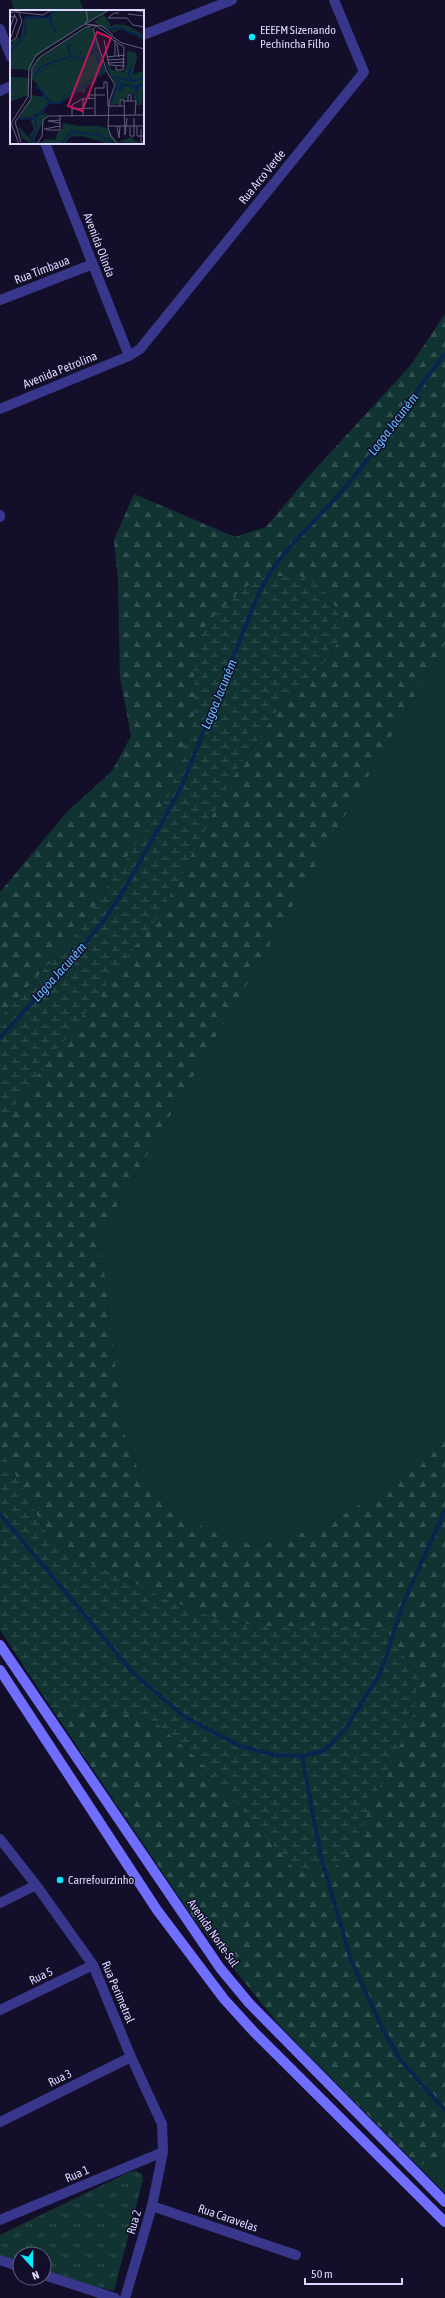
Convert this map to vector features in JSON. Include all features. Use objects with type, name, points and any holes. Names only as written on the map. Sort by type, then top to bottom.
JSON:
[{"type":"main road","name":"Avenida Norte-Sul","points":[[0,1645],[220,1968],[249,2003],[445,2202]]},
{"type":"main road","points":[[0,1670],[157,1910],[224,1999],[366,2145],[445,2222]]},
{"type":"street","points":[[144,35],[232,0]]},
{"type":"street","name":"Rua Arco Verde","points":[[129,356],[140,349],[364,72],[334,0]]},
{"type":"street","points":[[0,30],[10,55]]},
{"type":"street","points":[[0,91],[10,86]]},
{"type":"street","name":"Avenida Olinda","points":[[45,144],[129,356]]},
{"type":"street","name":"Rua Timbaua","points":[[0,300],[93,264]]},
{"type":"street","name":"Avenida Petrolina","points":[[0,408],[129,356]]},
{"type":"street","name":"Rua Perimetral","points":[[0,1840],[36,1885],[93,1965],[131,2057],[162,2124],[163,2152]]},
{"type":"street","points":[[0,1903],[36,1885]]},
{"type":"street","name":"Rua 5","points":[[0,2010],[93,1965]]},
{"type":"street","name":"Rua 3","points":[[0,2122],[131,2057]]},
{"type":"street","name":"Rua 2","points":[[125,2298],[152,2206],[163,2152]]},
{"type":"street","name":"Rua 1","points":[[0,2220],[163,2152]]},
{"type":"street","name":"Rua Caravelas","points":[[152,2206],[296,2255]]},
{"type":"street","points":[[0,2260],[12,2264]]},
{"type":"street","points":[[52,2278],[115,2298]]},
{"type":"green space","points":[[11,0],[80,0],[84,10],[15,10]]},
{"type":"green space","points":[[445,314],[445,644],[100,1236],[123,1429],[139,1472],[165,1502],[203,1527],[255,1546],[326,1526],[421,1465],[445,1440],[445,2154],[418,2166],[279,2025],[194,1919],[52,1709],[123,1713],[156,1723],[198,1759],[260,1828],[359,1840],[367,1814],[386,1629],[349,1626],[257,1626],[210,1616],[160,1597],[127,1579],[80,1559],[48,1536],[0,1446],[0,1125],[281,705],[333,654],[212,618],[201,634],[195,661],[194,716],[169,795],[73,938],[0,1017],[0,892],[67,812],[112,771],[131,736],[120,677],[118,581],[114,540],[134,494],[235,537],[266,527],[308,477],[410,366]]},
{"type":"green space","points":[[262,576],[300,576],[321,587],[340,613],[341,631],[333,654],[281,705],[235,773],[162,911],[0,1125],[0,1017],[73,938],[169,795],[194,716],[195,661],[201,634],[212,618],[241,590]]},
{"type":"green space","points":[[445,644],[445,1440],[421,1465],[326,1526],[255,1546],[203,1527],[165,1502],[139,1472],[123,1429],[100,1236]]},
{"type":"green space","points":[[0,1446],[48,1536],[80,1559],[127,1579],[160,1597],[210,1616],[257,1626],[349,1626],[386,1629],[419,1679],[413,1718],[367,1814],[359,1841],[334,1868],[296,1871],[198,1759],[156,1723],[123,1713],[52,1709],[0,1630]]},
{"type":"green space","points":[[445,2154],[445,2193],[418,2166]]},
{"type":"green space","points":[[136,2171],[142,2174],[143,2180],[114,2291],[52,2275],[52,2246],[12,2246],[12,2265],[0,2262],[0,2235],[129,2172]]},
{"type":"waterway","name":"Lagoa Jacuném","points":[[0,1038],[82,947],[107,916],[128,883],[181,788],[258,595],[277,563],[349,483],[445,354]]},
{"type":"waterway","points":[[0,1514],[134,1674],[185,1717],[240,1746],[274,1755],[302,1756],[324,1751],[346,1728],[381,1672],[403,1604],[445,1510]]},
{"type":"waterway","points":[[302,1756],[321,1857],[351,1960],[383,2030],[402,2062],[445,2110]]},
{"type":"place","name":"EEEFM Sizenando Pechincha Filho","points":[[252,37]]},
{"type":"place","name":"Carrefourzinho","points":[[60,1880]]}]
